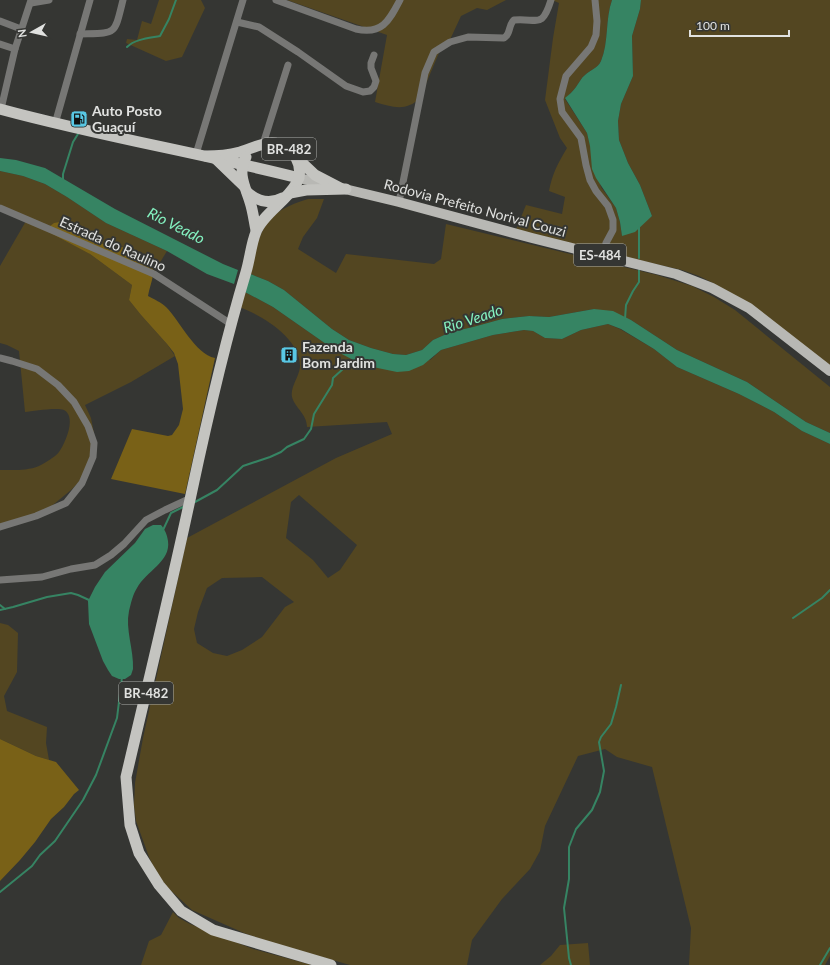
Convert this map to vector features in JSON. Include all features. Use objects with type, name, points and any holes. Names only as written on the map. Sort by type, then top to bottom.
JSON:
[{"type":"highway","name":"BR-482","points":[[0,109],[55,124],[206,156],[232,154],[273,142],[291,150],[297,158],[300,168],[299,178],[294,188],[267,215],[256,230],[235,307],[204,433],[191,498],[126,777],[130,825],[139,853],[159,885],[181,911],[213,930],[332,965]]},
{"type":"highway","name":"BR-482","points":[[256,230],[242,172],[243,164],[251,152],[262,144]]},
{"type":"highway","name":"ES-484","points":[[206,156],[299,178]]},
{"type":"highway","points":[[206,156],[256,199],[267,202],[276,201],[288,194],[306,190],[343,188]]},
{"type":"highway","points":[[297,158],[315,175],[343,188]]},
{"type":"main road","name":"ES-484","points":[[299,178],[343,188]]},
{"type":"main road","name":"Rodovia Prefeito Norival Couzi","points":[[343,188],[676,274],[712,288],[749,308],[830,371]]},
{"type":"street","points":[[0,109],[14,49],[31,1],[49,0]]},
{"type":"street","points":[[55,124],[90,0]]},
{"type":"street","points":[[80,34],[107,33],[113,30],[116,26],[124,0]]},
{"type":"street","points":[[206,156],[236,22],[243,0]]},
{"type":"street","points":[[276,0],[356,29],[367,31],[380,28],[391,18],[400,0]]},
{"type":"street","points":[[399,202],[425,73],[434,52],[450,42],[468,36],[504,38],[508,36],[511,22],[514,20],[540,20],[544,17],[550,0]]},
{"type":"street","points":[[595,0],[597,22],[596,35],[591,47],[566,76],[560,98],[562,112],[581,138],[590,180],[596,191],[608,206],[613,220],[613,230],[606,243]]},
{"type":"street","points":[[0,21],[21,29]]},
{"type":"street","points":[[236,22],[259,27],[346,86],[363,92],[370,91],[374,87],[376,81],[371,68],[374,55]]},
{"type":"street","points":[[0,44],[14,49]]},
{"type":"street","points":[[262,144],[288,65]]},
{"type":"street","name":"Estrada do Raulino","points":[[0,208],[154,274],[231,324]]},
{"type":"street","points":[[0,358],[12,360],[37,369],[58,385],[74,402],[88,426],[94,443],[93,457],[82,483],[66,502],[36,516],[0,527]]},
{"type":"street","points":[[0,580],[42,577],[71,569],[95,565],[111,556],[146,520],[191,498]]},
{"type":"shaded area","points":[[159,0],[201,0],[205,8],[182,57],[166,61],[126,43],[127,39],[137,40],[142,21],[151,24]]},
{"type":"shaded area","points":[[287,0],[506,0],[487,10],[477,8],[461,16],[448,44],[441,48],[420,98],[404,107],[393,107],[375,102],[387,35]]},
{"type":"shaded area","points":[[552,0],[612,0],[608,15],[605,46],[601,61],[581,79],[565,99],[587,133],[601,187],[616,208],[622,236],[652,216],[640,185],[628,163],[619,140],[618,121],[621,104],[633,76],[632,36],[640,9],[641,0],[830,0],[830,375],[715,284],[699,276],[682,270],[515,232],[526,205],[562,214],[565,197],[549,191],[556,169],[567,148],[560,138],[545,100],[559,3]]},
{"type":"shaded area","points":[[612,0],[641,0],[640,9],[632,36],[633,76],[621,104],[618,121],[619,140],[628,163],[640,185],[652,216],[635,232],[622,236],[616,208],[596,178],[592,169],[587,133],[565,98],[574,90],[584,76],[601,61],[605,46],[608,15]]},
{"type":"shaded area","points":[[0,158],[16,160],[45,168],[115,209],[223,264],[238,270],[234,284],[207,274],[167,251],[106,223],[45,184],[23,176],[0,171]]},
{"type":"shaded area","points":[[0,171],[23,176],[45,184],[106,223],[167,251],[153,274],[149,263],[137,251],[92,241],[60,222],[90,254],[132,285],[129,300],[167,344],[175,356],[131,382],[85,405],[91,418],[94,433],[87,474],[71,490],[48,509],[0,529],[0,470],[30,469],[50,460],[57,454],[67,437],[70,418],[68,413],[61,409],[25,412],[19,351],[0,343],[0,266],[26,221],[0,208]]},
{"type":"shaded area","points":[[308,199],[324,199],[317,218],[303,237],[298,249],[336,273],[346,254],[434,264],[441,259],[446,224],[657,275],[692,286],[735,310],[830,387],[830,433],[806,422],[747,382],[677,350],[631,320],[594,309],[549,317],[529,316],[502,319],[451,332],[433,340],[422,350],[406,355],[393,354],[349,340],[332,329],[284,290],[268,281],[248,273],[261,235],[272,217],[293,204]]},
{"type":"shaded area","points":[[60,222],[81,236],[94,242],[122,247],[140,253],[147,258],[152,265],[153,275],[148,296],[166,307],[194,344],[208,355],[215,358],[185,494],[111,479],[132,429],[168,436],[172,435],[179,425],[183,409],[178,364],[174,353],[129,300],[132,285],[90,254],[45,230],[54,223]]},
{"type":"shaded area","points":[[248,273],[268,281],[284,290],[332,329],[349,340],[393,354],[406,355],[422,350],[433,340],[451,332],[502,319],[529,316],[549,317],[594,309],[613,311],[631,320],[677,350],[747,382],[806,422],[830,433],[830,444],[802,431],[774,412],[739,394],[677,367],[654,349],[621,329],[608,324],[581,330],[562,339],[545,338],[533,331],[524,330],[493,335],[441,350],[423,365],[409,371],[397,372],[363,365],[336,351],[273,307],[243,291]]},
{"type":"shaded area","points":[[243,291],[273,307],[336,351],[430,360],[441,350],[493,335],[524,330],[533,331],[545,338],[562,339],[581,330],[608,324],[620,329],[654,349],[677,367],[739,394],[774,412],[802,431],[830,444],[830,956],[825,965],[689,965],[691,928],[652,767],[617,757],[605,749],[578,756],[545,826],[540,851],[530,869],[502,899],[472,940],[467,965],[350,965],[244,933],[192,910],[167,887],[157,874],[149,857],[136,821],[134,805],[135,783],[143,738],[187,538],[336,458],[392,434],[387,422],[307,427],[305,418],[292,397],[293,386],[300,367],[299,357],[294,347],[287,338],[269,322],[239,307]],"holes":[[[299,495],[357,545],[340,570],[328,578],[313,560],[286,538],[291,502]],[[262,577],[294,602],[285,607],[262,637],[242,650],[227,656],[213,653],[197,643],[194,629],[198,612],[207,588],[222,578]]]},
{"type":"shaded area","points":[[153,525],[161,525],[164,529],[168,539],[168,548],[162,561],[141,582],[133,596],[129,611],[128,625],[133,669],[131,675],[125,679],[119,679],[112,676],[103,661],[89,624],[88,601],[105,572],[135,543],[145,529]]},
{"type":"shaded area","points":[[0,623],[8,625],[18,633],[17,672],[4,696],[7,711],[47,727],[46,743],[49,760],[36,756],[0,739]]},
{"type":"shaded area","points":[[0,739],[36,756],[56,762],[79,790],[51,819],[35,842],[0,881]]},
{"type":"shaded area","points":[[173,912],[179,918],[190,924],[253,949],[312,965],[141,965],[149,941],[161,935]]},
{"type":"shaded area","points":[[588,943],[590,965],[540,965],[551,956],[560,945]]},
{"type":"waterway","points":[[127,47],[138,41],[160,36],[169,19],[176,0]]},
{"type":"waterway","points":[[63,180],[63,174],[73,142],[78,134]]},
{"type":"waterway","points":[[639,227],[639,258]]},
{"type":"waterway","points":[[625,319],[626,305],[639,282],[639,270]]},
{"type":"waterway","points":[[195,502],[217,490],[243,466],[270,457],[304,439],[311,429],[314,414],[332,385],[333,378],[355,358]]},
{"type":"waterway","points":[[163,530],[171,513],[183,507]]},
{"type":"waterway","points":[[793,618],[822,598],[830,590]]},
{"type":"waterway","points":[[0,610],[47,597],[71,593],[89,600]]},
{"type":"waterway","points":[[0,605],[5,609]]},
{"type":"waterway","points":[[0,892],[32,866],[40,855],[55,841],[83,800],[96,775],[117,718],[122,677]]},
{"type":"waterway","points":[[571,965],[564,908],[569,879],[569,847],[576,829],[592,810],[600,792],[604,771],[599,742],[611,724],[621,685]]},
{"type":"waterway","points":[[820,965],[830,948]]},
{"type":"place","name":"Auto Posto Guaçuí","points":[[79,119]]},
{"type":"place","name":"Fazenda Bom Jardim","points":[[289,355]]},
{"type":"water label","name":"Rio Veado","points":[[176,226]]},
{"type":"water label","name":"Rio Veado","points":[[473,319]]}]
